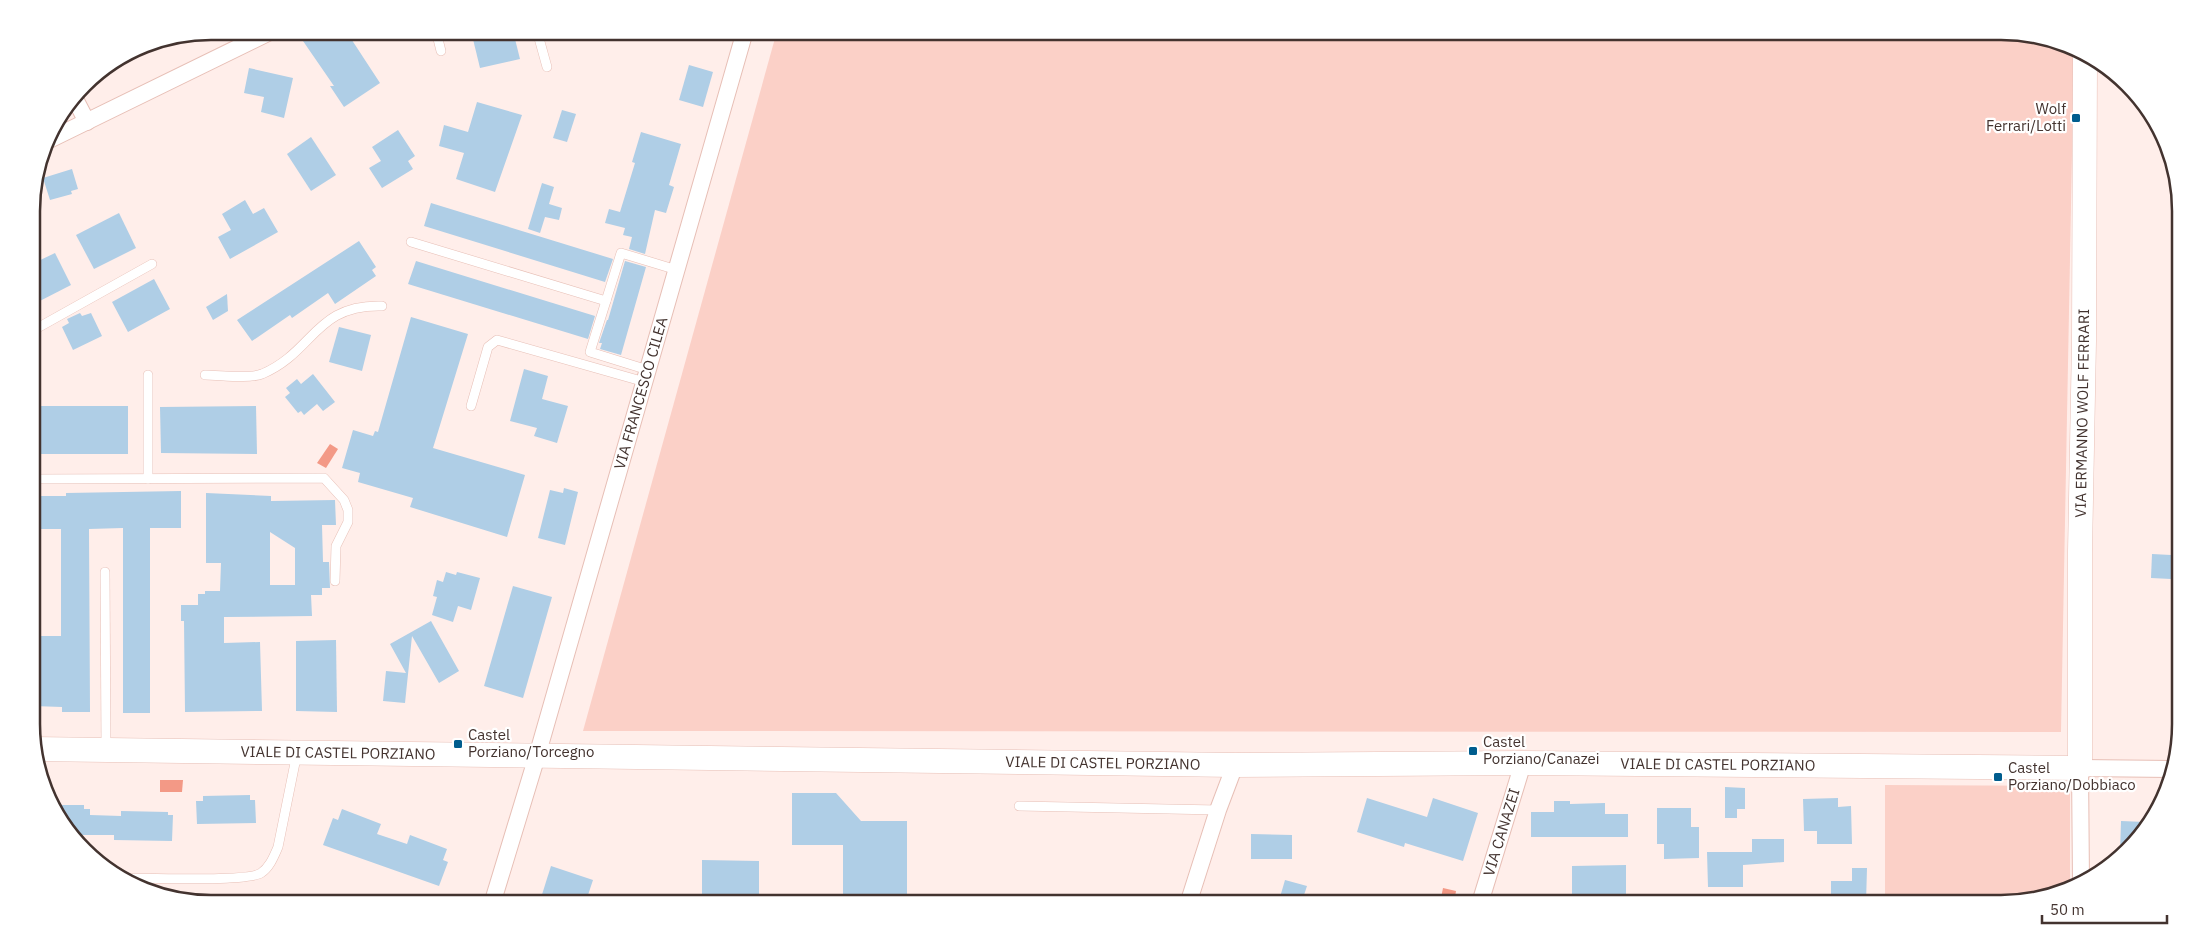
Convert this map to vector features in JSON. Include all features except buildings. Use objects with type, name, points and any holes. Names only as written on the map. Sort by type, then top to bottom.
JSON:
[{"type":"street","points":[[58,136],[254,40]]},
{"type":"street","name":"VIA FRANCESCO CILEA","points":[[495,895],[538,756],[742,40]]},
{"type":"street","name":"VIA ERMANNO WOLF FERRARI","points":[[2080,768],[2080,552],[2084,340],[2085,62]]},
{"type":"street","points":[[78,104],[87,122]]},
{"type":"street","name":"VIALE DI CASTEL PORZIANO","points":[[42,749],[1235,765],[1523,762],[2166,769]]},
{"type":"street","name":"VIA CANAZEI","points":[[1483,895],[1523,762]]},
{"type":"street","points":[[1191,895],[1218,810],[1235,765]]},
{"type":"street","points":[[2080,768],[2081,875]]},
{"type":"lane","points":[[438,40],[441,52]]},
{"type":"lane","points":[[540,40],[547,67]]},
{"type":"lane","points":[[411,242],[606,302]]},
{"type":"lane","points":[[646,376],[590,352],[620,253],[677,270]]},
{"type":"lane","points":[[40,327],[152,264]]},
{"type":"lane","points":[[205,376],[260,375],[282,363],[326,322],[342,312],[363,306],[382,306]]},
{"type":"lane","points":[[471,406],[488,347],[497,340],[646,376]]},
{"type":"lane","points":[[148,375],[148,479]]},
{"type":"lane","points":[[40,480],[324,478],[344,500],[348,510],[348,522],[335,551],[335,581]]},
{"type":"lane","points":[[105,572],[106,750]]},
{"type":"lane","points":[[137,878],[239,877],[260,874],[272,862],[278,847],[297,753]]},
{"type":"lane","points":[[1019,806],[1218,810]]},
{"type":"shaded area","points":[[775,40],[2001,40],[2034,43],[2074,57],[2061,732],[583,731]]},
{"type":"shaded area","points":[[330,444],[338,449],[326,468],[317,463]]},
{"type":"shaded area","points":[[160,780],[183,780],[182,792],[160,792]]},
{"type":"shaded area","points":[[1885,785],[2070,786],[2070,880],[2034,892],[2012,895],[1885,895]]},
{"type":"shaded area","points":[[1443,888],[1456,891],[1455,895],[1442,895]]},
{"type":"place","name":"Wolf Ferrari/Lotti","points":[[2076,118]]},
{"type":"place","name":"Castel Porziano/Torcegno","points":[[458,744]]},
{"type":"place","name":"Castel Porziano/Canazei","points":[[1473,751]]},
{"type":"place","name":"Castel Porziano/Dobbiaco","points":[[1998,777]]}]
